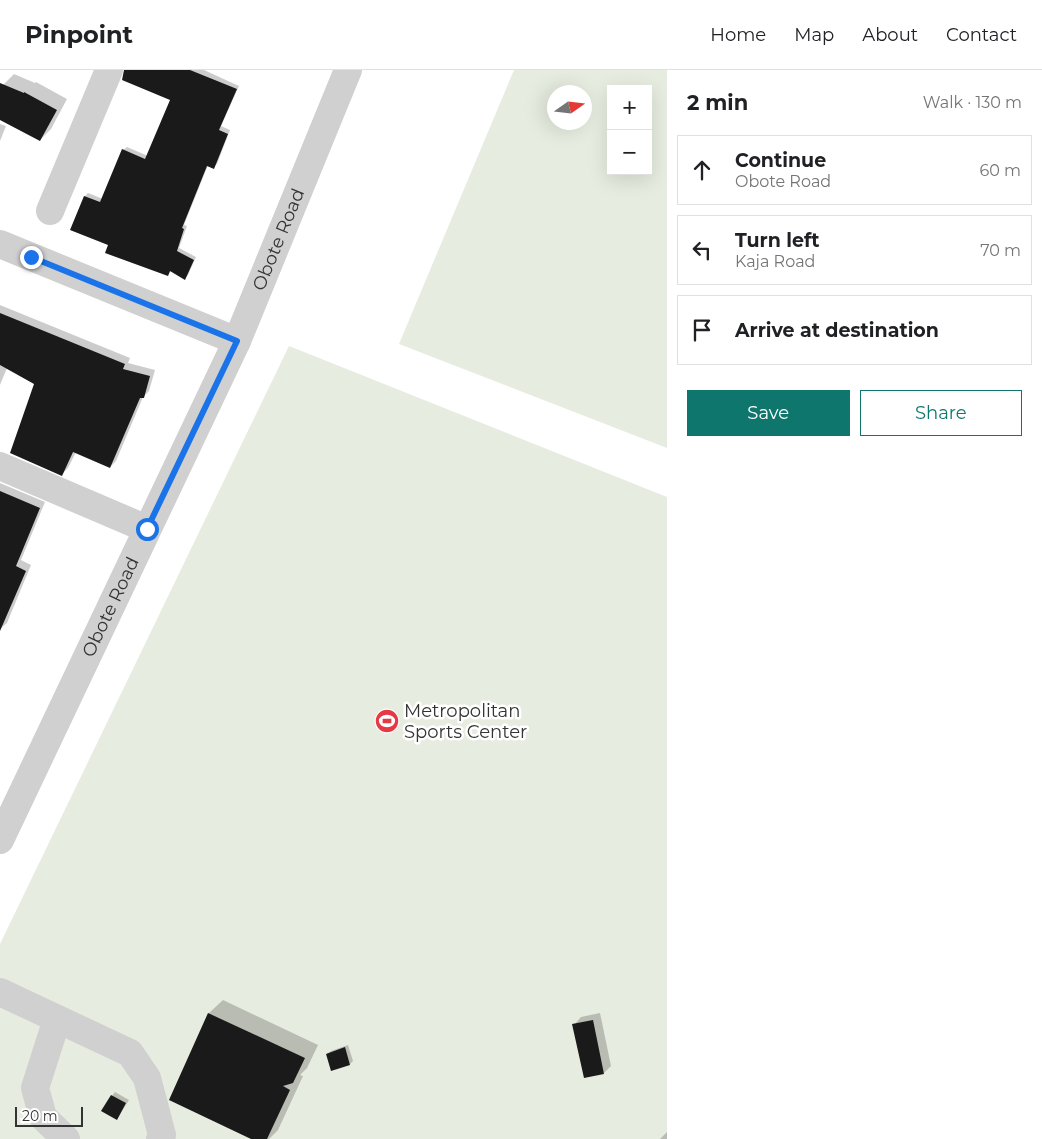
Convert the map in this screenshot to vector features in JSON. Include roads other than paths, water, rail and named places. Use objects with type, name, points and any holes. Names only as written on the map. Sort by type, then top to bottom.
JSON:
[{"type":"street","points":[[50,211],[109,70]]},
{"type":"street","name":"Obote Road","points":[[0,840],[237,341],[348,70]]},
{"type":"street","points":[[0,244],[237,341]]},
{"type":"street","points":[[0,466],[147,529]]},
{"type":"street","points":[[0,992],[130,1054],[147,1078],[162,1136],[160,1139]]},
{"type":"street","points":[[57,1019],[35,1088],[43,1117],[66,1139]]},
{"type":"place","name":"Metropolitan Sports Center","points":[[387,721]]}]
